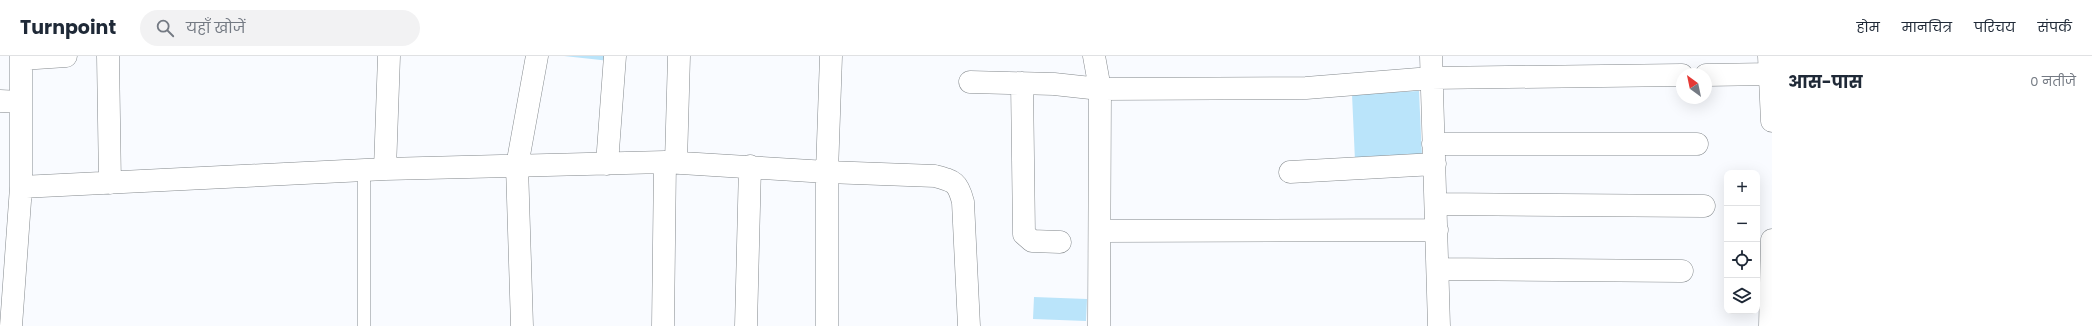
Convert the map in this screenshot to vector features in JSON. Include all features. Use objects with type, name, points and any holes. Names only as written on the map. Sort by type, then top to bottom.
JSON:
[{"type":"street","points":[[8,314],[9,238],[21,188],[11,102],[21,58],[66,56]]},
{"type":"street","points":[[108,56],[110,183]]},
{"type":"street","points":[[374,170],[389,56]]},
{"type":"street","points":[[522,326],[517,166],[537,56]]},
{"type":"street","points":[[607,164],[615,56]]},
{"type":"street","points":[[663,326],[670,162],[680,56]]},
{"type":"street","points":[[827,326],[827,172],[831,56]]},
{"type":"street","points":[[1094,56],[1100,89],[1099,326]]},
{"type":"street","points":[[1431,56],[1439,269],[1439,326]]},
{"type":"street","points":[[1712,74],[1770,65],[1772,121]]},
{"type":"street","points":[[970,82],[1054,84],[1100,89],[1306,88],[1431,78],[1676,75]]},
{"type":"street","points":[[1022,83],[1024,234],[1032,241],[1060,242]]},
{"type":"street","points":[[1290,172],[1434,154],[1696,144]]},
{"type":"street","points":[[21,188],[374,170],[670,162],[827,172],[935,176],[951,181],[959,188],[962,202],[969,326]]},
{"type":"street","points":[[746,326],[750,166]]},
{"type":"street","points":[[1436,204],[1704,206]]},
{"type":"street","points":[[1100,231],[1437,230]]},
{"type":"street","points":[[1770,326],[1772,240]]},
{"type":"street","points":[[1439,269],[1682,271]]},
{"type":"lane","points":[[364,326],[374,170]]},
{"type":"building","points":[[564,56],[610,56],[610,61]]},
{"type":"building","points":[[1419,91],[1422,158],[1355,161],[1352,94]]},
{"type":"building","points":[[1034,297],[1087,299],[1086,321],[1033,319]]}]
